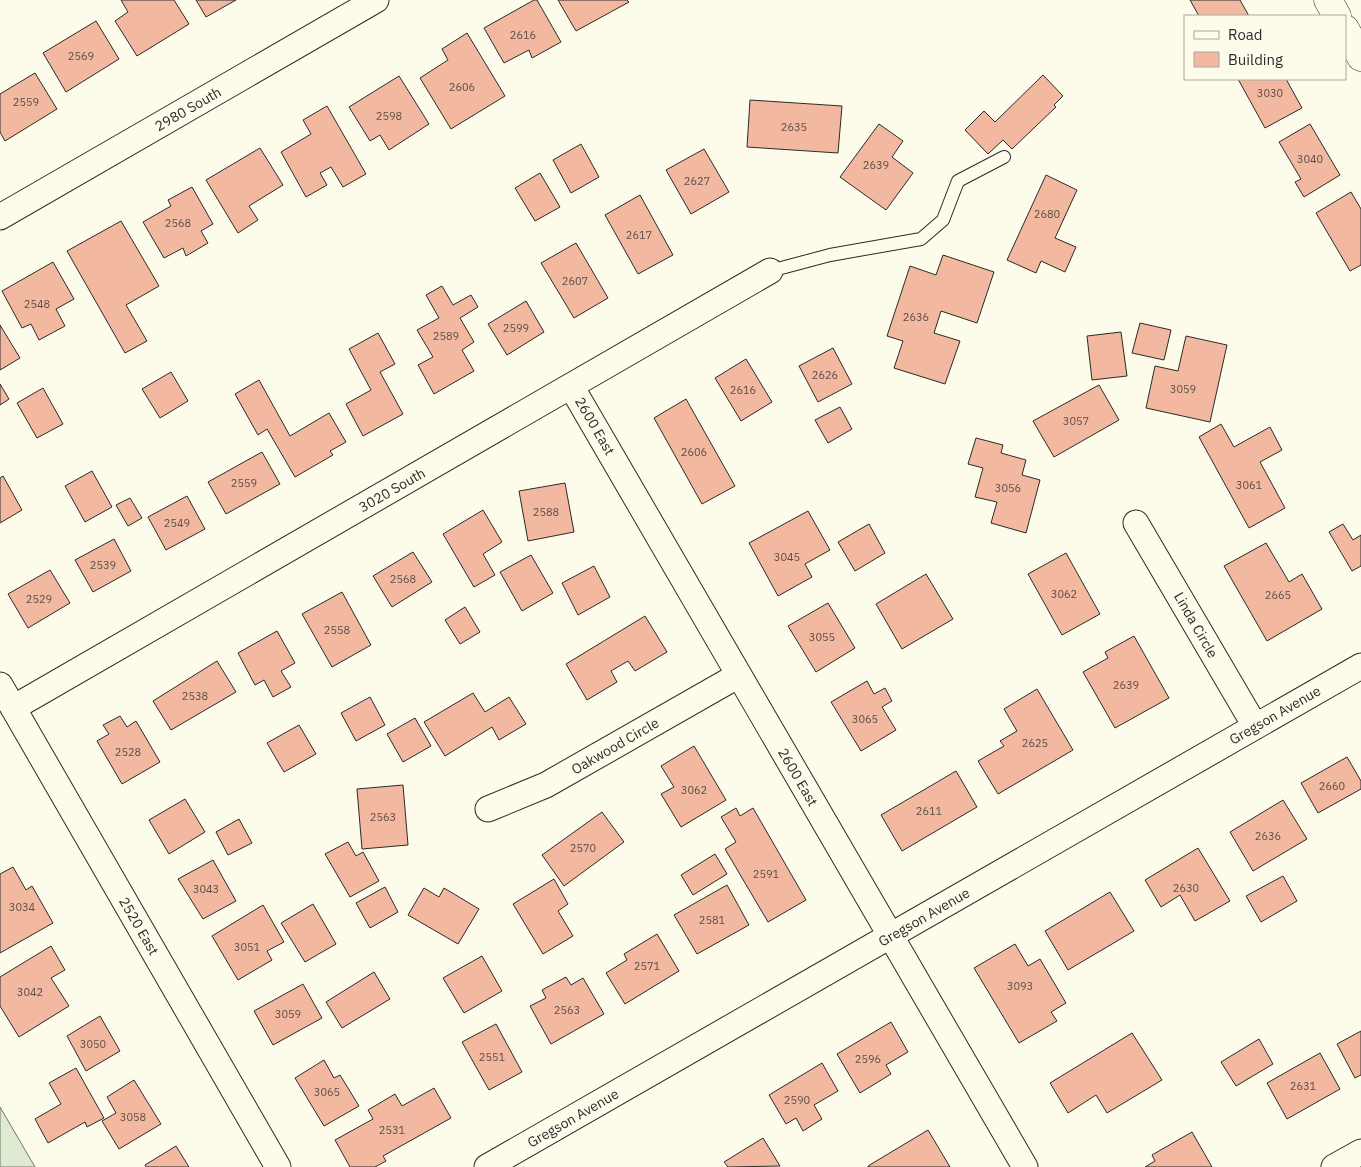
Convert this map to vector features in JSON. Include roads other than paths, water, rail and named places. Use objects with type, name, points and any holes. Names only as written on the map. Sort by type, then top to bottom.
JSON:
[{"type":"street","name":"2980 South","points":[[0,217],[376,0]]},
{"type":"street","points":[[1328,0],[1336,15]]},
{"type":"street","points":[[1346,31],[1361,58]]},
{"type":"street","name":"3020 South","points":[[13,708],[770,271]]},
{"type":"street","name":"2600 East","points":[[571,386],[1025,1167]]},
{"type":"street","name":"Linda Circle","points":[[1136,523],[1255,726]]},
{"type":"street","name":"Gregson Avenue","points":[[487,1167],[1361,666]]},
{"type":"street","name":"Oakwood Circle","points":[[488,810],[546,785],[739,674]]},
{"type":"street","name":"2520 East","points":[[0,685],[278,1167]]},
{"type":"street","points":[[1334,1167],[1361,1152]]},
{"type":"lane","points":[[770,271],[830,255],[920,239],[943,220],[958,181],[1004,158]]}]
